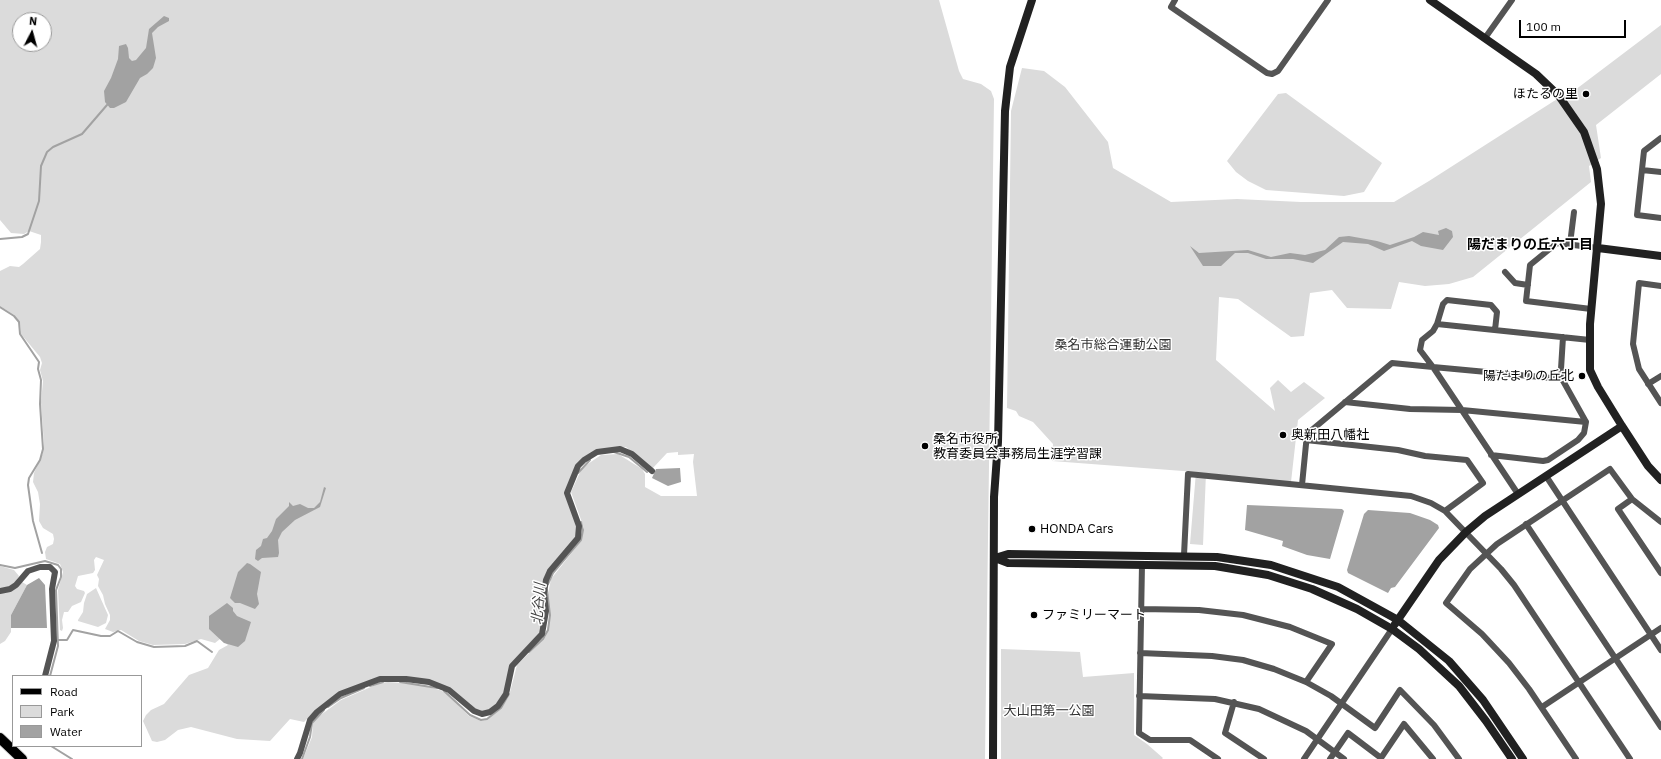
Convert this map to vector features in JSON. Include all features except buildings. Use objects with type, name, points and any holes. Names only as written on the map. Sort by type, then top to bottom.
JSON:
[{"type":"main road","points":[[0,738],[18,753]]},
{"type":"street","points":[[993,759],[995,558],[994,497],[998,442],[1005,111],[1010,67],[1032,0]]},
{"type":"street","points":[[1175,0],[1171,7],[1267,73],[1272,74],[1278,71],[1328,0]]},
{"type":"street","points":[[1430,0],[1485,38],[1547,84],[1570,110],[1584,132],[1592,152],[1600,190],[1602,212],[1591,308],[1589,364],[1592,377],[1622,426],[1648,466],[1661,480]]},
{"type":"street","points":[[1485,38],[1512,0]]},
{"type":"street","points":[[1661,138],[1644,151],[1637,215],[1661,218]]},
{"type":"street","points":[[1642,170],[1661,172]]},
{"type":"street","points":[[1570,244],[1574,212]]},
{"type":"street","points":[[1591,308],[1526,301],[1530,265],[1557,243],[1661,256]]},
{"type":"street","points":[[1506,272],[1515,283],[1528,284]]},
{"type":"street","points":[[1661,286],[1639,283],[1633,348],[1639,369],[1661,404]]},
{"type":"street","points":[[1495,330],[1497,312],[1491,305],[1447,300],[1443,304],[1434,331],[1422,340],[1420,350],[1518,494]]},
{"type":"street","points":[[1437,324],[1590,340]]},
{"type":"street","points":[[1492,455],[1543,461],[1548,460],[1582,436],[1586,428],[1586,422],[1562,379],[1562,337]]},
{"type":"street","points":[[1302,486],[1307,434],[1392,363],[1562,379]]},
{"type":"street","points":[[1648,384],[1661,376]]},
{"type":"street","points":[[1345,402],[1410,409],[1462,410],[1586,422]]},
{"type":"street","points":[[1304,759],[1439,560],[1466,532],[1518,494],[1622,426]]},
{"type":"street","points":[[1306,440],[1398,450],[1425,456],[1467,460],[1483,483],[1445,511]]},
{"type":"street","points":[[297,759],[310,720],[317,712],[340,694],[380,679],[401,678],[429,682],[449,690],[474,711],[482,714],[490,712],[498,706],[506,694],[512,666],[542,634],[546,611],[544,593],[546,580],[550,572],[578,538],[579,526],[567,493],[578,466],[584,460],[597,452],[620,449],[632,454],[652,471]]},
{"type":"street","points":[[1576,759],[1542,707],[1521,678],[1496,648],[1446,603],[1464,575],[1486,553],[1526,524],[1610,469],[1632,499],[1661,522]]},
{"type":"street","points":[[1184,555],[1188,474],[1411,496],[1431,503],[1445,511],[1486,553],[1514,585],[1630,759]]},
{"type":"street","points":[[1546,476],[1661,650]]},
{"type":"street","points":[[1632,499],[1618,509],[1661,573]]},
{"type":"street","points":[[1526,524],[1661,727]]},
{"type":"street","points":[[995,558],[1008,554],[1184,555],[1240,560],[1271,566],[1338,587],[1398,620],[1437,650],[1459,672],[1483,700],[1523,759]]},
{"type":"street","points":[[995,558],[1008,563],[1215,566],[1268,574],[1291,581],[1334,598],[1392,629],[1419,649],[1458,686],[1486,721],[1512,759]]},
{"type":"street","points":[[1142,564],[1139,733],[1150,740],[1190,740],[1218,759]]},
{"type":"street","points":[[0,591],[10,589],[16,585],[28,571],[40,567],[50,567],[55,572],[52,604],[54,641],[45,675]]},
{"type":"street","points":[[1141,609],[1199,610],[1243,615],[1290,627],[1332,644],[1306,682]]},
{"type":"street","points":[[1542,707],[1661,628]]},
{"type":"street","points":[[1140,653],[1199,654],[1234,659],[1274,669],[1306,682],[1342,703],[1374,728],[1400,690],[1434,725],[1459,759]]},
{"type":"street","points":[[1139,696],[1202,698],[1234,702],[1276,716],[1318,738],[1344,759]]},
{"type":"street","points":[[1234,702],[1224,733],[1264,759]]},
{"type":"street","points":[[1330,759],[1348,733],[1382,758],[1404,724],[1433,759]]},
{"type":"green space","points":[[0,0],[939,0],[959,71],[963,79],[981,84],[991,91],[994,99],[985,759],[303,759],[312,737],[313,723],[318,717],[341,700],[380,683],[388,682],[415,684],[440,690],[446,693],[469,716],[481,721],[486,720],[501,709],[509,696],[517,665],[546,636],[550,617],[548,594],[551,579],[581,541],[584,528],[571,492],[582,468],[601,455],[618,454],[642,469],[645,474],[645,487],[661,496],[697,496],[693,462],[694,454],[678,455],[678,452],[667,453],[652,469],[626,447],[619,447],[583,459],[568,485],[577,524],[577,536],[549,571],[542,630],[517,657],[505,693],[491,710],[479,712],[449,688],[397,676],[386,676],[378,677],[316,710],[304,722],[290,719],[270,741],[237,739],[191,727],[178,730],[165,740],[157,742],[152,741],[143,721],[146,715],[151,710],[164,704],[189,675],[208,668],[219,650],[228,645],[220,639],[215,643],[201,639],[185,644],[153,645],[139,641],[121,630],[113,632],[105,629],[110,620],[110,615],[98,586],[99,579],[97,575],[104,560],[96,557],[94,560],[95,570],[93,573],[78,576],[75,586],[77,589],[84,591],[85,593],[81,602],[72,606],[68,612],[64,612],[62,620],[63,628],[62,631],[60,630],[58,590],[63,572],[60,564],[46,559],[45,552],[47,547],[53,544],[54,539],[53,534],[43,528],[39,521],[40,504],[38,492],[33,482],[34,473],[43,453],[44,444],[41,403],[43,381],[40,370],[42,363],[40,357],[21,334],[20,322],[14,315],[0,306],[0,271],[10,266],[19,267],[23,264],[40,249],[41,235],[29,231],[24,234],[11,233],[0,220]]},
{"type":"green space","name":"桑名市総合運動公園","points":[[1661,25],[1661,74],[1596,125],[1601,158],[1589,166],[1591,182],[1473,277],[1449,284],[1425,286],[1399,282],[1391,309],[1347,308],[1332,290],[1310,293],[1304,336],[1291,337],[1238,299],[1219,297],[1216,360],[1275,411],[1270,388],[1278,380],[1291,392],[1304,382],[1325,398],[1298,420],[1291,482],[1206,473],[1203,545],[1190,544],[1196,472],[1052,461],[1053,444],[1033,422],[1019,416],[1016,411],[1007,408],[1011,111],[1022,68],[1044,71],[1065,87],[1108,142],[1113,168],[1171,202],[1237,199],[1301,202],[1394,202],[1554,101],[1575,90]]},
{"type":"green space","points":[[1286,93],[1382,163],[1364,192],[1344,196],[1266,190],[1248,181],[1236,172],[1227,161],[1278,94]]},
{"type":"green space","points":[[0,566],[14,570],[19,576],[14,584],[8,588],[0,589]]},
{"type":"green space","points":[[22,582],[27,585],[11,615],[11,632],[5,641],[0,644],[0,592]]},
{"type":"green space","points":[[96,588],[108,615],[106,623],[98,627],[78,621],[83,612],[87,594]]},
{"type":"green space","name":"大山田第一公園","points":[[1001,649],[1080,652],[1083,677],[1134,673],[1134,735],[1163,758],[1001,759]]},
{"type":"water","points":[[164,16],[169,18],[169,21],[158,27],[152,33],[156,58],[153,68],[140,78],[126,102],[114,108],[110,108],[105,102],[104,91],[111,78],[118,59],[119,46],[126,44],[129,58],[132,61],[136,60],[146,48],[149,29]]},
{"type":"water","points":[[1446,228],[1452,231],[1453,237],[1443,250],[1421,246],[1412,241],[1384,251],[1368,244],[1343,242],[1313,263],[1293,259],[1266,259],[1248,253],[1235,253],[1221,266],[1203,266],[1190,246],[1199,253],[1248,250],[1271,257],[1290,253],[1305,255],[1325,250],[1339,237],[1349,236],[1390,245],[1414,237],[1423,232],[1439,235],[1438,231]]},
{"type":"water","points":[[680,468],[681,482],[668,486],[652,478],[656,469]]},
{"type":"water","points":[[324,487],[326,488],[320,507],[295,520],[282,532],[278,540],[278,557],[262,558],[258,561],[255,559],[256,550],[261,546],[263,539],[267,538],[272,531],[276,519],[289,506],[289,502],[293,506],[300,504],[308,508],[314,508],[320,502]]},
{"type":"water","points":[[1247,505],[1342,509],[1344,511],[1330,559],[1307,555],[1282,546],[1283,541],[1245,530]]},
{"type":"water","points":[[1368,510],[1410,513],[1430,520],[1438,525],[1439,528],[1395,587],[1391,588],[1388,593],[1348,573],[1347,570],[1364,514]]},
{"type":"water","points":[[247,563],[261,572],[257,594],[259,604],[255,609],[240,603],[235,603],[230,598],[238,572]]},
{"type":"water","points":[[39,578],[45,585],[47,628],[11,628],[11,615],[27,585]]},
{"type":"water","points":[[227,603],[233,608],[233,611],[237,616],[251,622],[245,641],[238,647],[224,643],[209,629],[209,616]]},
{"type":"waterway","points":[[0,239],[22,237],[28,234],[39,201],[41,166],[47,152],[53,147],[82,134],[107,105]]},
{"type":"waterway","points":[[0,307],[14,316],[19,322],[20,334],[39,362],[38,369],[41,380],[40,404],[43,449],[40,460],[29,478],[28,485],[33,521],[42,553]]},
{"type":"waterway","name":"北谷川","points":[[614,452],[629,457],[647,472]]},
{"type":"waterway","name":"北谷川","points":[[578,473],[590,460]]},
{"type":"waterway","name":"北谷川","points":[[548,584],[553,573],[581,540],[583,530],[581,522]]},
{"type":"waterway","points":[[0,565],[15,568],[45,561],[58,565],[61,569],[61,577],[56,590],[58,646],[50,675]]},
{"type":"waterway","name":"北谷川","points":[[529,652],[543,639],[548,630],[550,615],[547,590]]},
{"type":"waterway","points":[[58,640],[67,640],[73,630],[101,636],[110,636],[118,631],[137,642],[154,647],[185,646],[197,641],[212,652]]},
{"type":"waterway","name":"北谷川","points":[[370,686],[383,682]]},
{"type":"waterway","name":"北谷川","points":[[400,682],[437,688]]},
{"type":"waterway","name":"北谷川","points":[[328,707],[341,698],[364,688]]},
{"type":"waterway","name":"北谷川","points":[[444,691],[470,715],[481,720],[487,719],[501,708],[509,694]]},
{"type":"waterway","name":"北谷川","points":[[302,759],[310,737],[312,723],[324,710]]},
{"type":"waterway","points":[[53,747],[72,759]]},
{"type":"place","name":"ほたるの里","points":[[1586,94]]},
{"type":"place","name":"陽だまりの丘北","points":[[1582,376]]},
{"type":"place","name":"奥新田八幡社","points":[[1283,435]]},
{"type":"place","name":"桑名市役所 教育委員会事務局生涯学習課","points":[[925,446]]},
{"type":"place","name":"HONDA Cars","points":[[1032,529]]},
{"type":"place","name":"ファミリーマート","points":[[1034,615]]},
{"type":"district","name":"陽だまりの丘六丁目","points":[[1530,245]]}]
